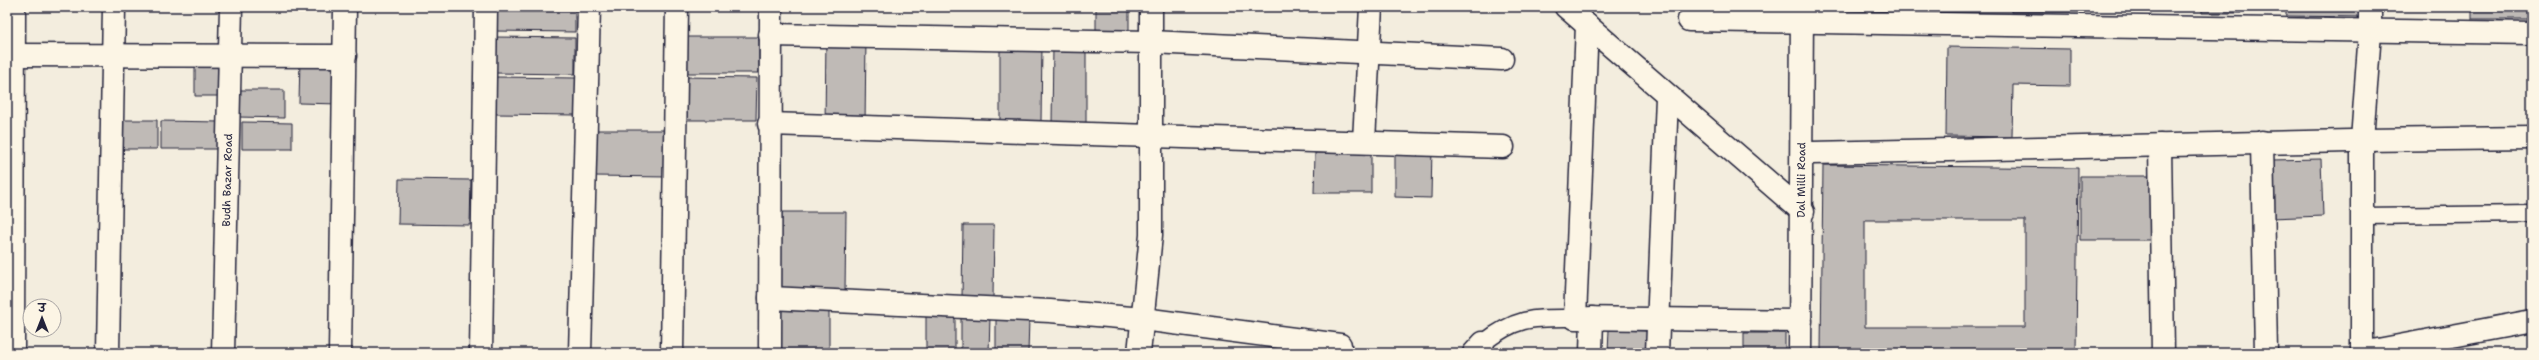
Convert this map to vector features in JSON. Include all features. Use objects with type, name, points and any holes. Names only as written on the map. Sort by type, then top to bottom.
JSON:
[{"type":"street","points":[[13,353],[11,55],[14,7]]},
{"type":"street","points":[[108,353],[114,7]]},
{"type":"street","name":"Budh Bazar Road","points":[[223,353],[231,7]]},
{"type":"street","points":[[340,353],[345,7]]},
{"type":"street","points":[[481,353],[486,7]]},
{"type":"street","points":[[580,353],[589,7]]},
{"type":"street","points":[[672,353],[677,7]]},
{"type":"street","points":[[770,353],[769,124],[771,7]]},
{"type":"street","points":[[1139,353],[1151,235],[1151,7]]},
{"type":"street","points":[[1364,141],[1367,52],[1371,7]]},
{"type":"street","points":[[1566,7],[1667,97],[1803,212]]},
{"type":"street","points":[[2370,7],[2370,32],[2356,140],[2362,216],[2362,353],[2532,321]]},
{"type":"street","points":[[1689,20],[1803,15],[2370,32],[2532,33]]},
{"type":"street","name":"Dal Milli Road","points":[[1800,353],[1803,212],[1807,153],[1803,15]]},
{"type":"street","points":[[1587,26],[1584,318],[1591,353]]},
{"type":"street","points":[[770,35],[1151,42],[1502,59]]},
{"type":"street","points":[[11,55],[113,57],[345,56]]},
{"type":"street","points":[[1657,353],[1667,97]]},
{"type":"street","points":[[769,124],[1364,141],[1503,147]]},
{"type":"street","points":[[1807,153],[2356,140],[2532,138]]},
{"type":"street","points":[[2262,142],[2266,353]]},
{"type":"street","points":[[2160,145],[2163,353]]},
{"type":"street","points":[[770,298],[1050,311],[1143,319],[1340,345]]},
{"type":"street","points":[[1584,318],[1801,321]]},
{"type":"lane","points":[[2362,216],[2532,214]]},
{"type":"lane","points":[[1478,348],[1499,330],[1521,320],[1535,318],[1584,318]]},
{"type":"building","points":[[495,7],[575,7],[575,32],[494,31]]},
{"type":"building","points":[[1096,7],[1129,7],[1129,31],[1096,31]]},
{"type":"building","points":[[2011,7],[2083,7],[2083,12],[2011,12]]},
{"type":"building","points":[[2202,7],[2241,7],[2241,13],[2202,13]]},
{"type":"building","points":[[2243,7],[2280,7],[2280,12],[2243,11]]},
{"type":"building","points":[[2286,7],[2361,7],[2361,17],[2286,16]]},
{"type":"building","points":[[2472,7],[2532,7],[2532,19],[2472,19]]},
{"type":"building","points":[[495,37],[575,38],[575,74],[494,73]]},
{"type":"building","points":[[682,37],[759,37],[759,73],[682,73]]},
{"type":"building","points":[[826,37],[866,37],[865,126],[825,125]]},
{"type":"building","points":[[1000,45],[1042,46],[1041,122],[1000,122]]},
{"type":"building","points":[[1053,46],[1086,46],[1086,124],[1052,124]]},
{"type":"building","points":[[1947,47],[2070,49],[2070,86],[2013,85],[2012,137],[1946,136]]},
{"type":"building","points":[[300,59],[339,59],[339,104],[299,103]]},
{"type":"building","points":[[195,61],[219,61],[219,96],[195,96]]},
{"type":"building","points":[[496,77],[576,78],[575,115],[495,114]]},
{"type":"building","points":[[683,77],[757,78],[756,120],[682,120]]},
{"type":"building","points":[[238,90],[284,90],[284,118],[238,117]]},
{"type":"building","points":[[115,120],[157,120],[157,149],[115,149]]},
{"type":"building","points":[[161,121],[220,122],[220,149],[161,149]]},
{"type":"building","points":[[242,122],[292,123],[292,149],[242,149]]},
{"type":"building","points":[[595,130],[668,130],[668,177],[594,176]]},
{"type":"building","points":[[1395,146],[1432,147],[1431,198],[1395,197]]},
{"type":"building","points":[[1315,153],[1371,153],[1371,193],[1314,193]]},
{"type":"building","points":[[2321,159],[2323,216],[2272,218],[2271,160]]},
{"type":"building","points":[[1823,165],[2078,168],[2076,353],[1821,353]],"holes":[[[1865,220],[2025,220],[2025,327],[1865,327]]]},
{"type":"building","points":[[2080,176],[2153,176],[2153,240],[2080,240]]},
{"type":"building","points":[[399,179],[471,180],[470,225],[398,224]]},
{"type":"building","points":[[781,212],[846,212],[845,291],[780,291]]},
{"type":"building","points":[[963,225],[994,225],[993,298],[962,298]]},
{"type":"building","points":[[779,305],[829,305],[829,353],[779,353]]},
{"type":"building","points":[[926,315],[955,315],[955,353],[926,353]]},
{"type":"building","points":[[961,316],[990,316],[989,353],[961,353]]},
{"type":"building","points":[[996,318],[1029,318],[1028,353],[996,353]]},
{"type":"building","points":[[1609,330],[1651,331],[1650,353],[1608,353]]},
{"type":"building","points":[[1744,333],[1785,333],[1785,353],[1744,353]]}]
